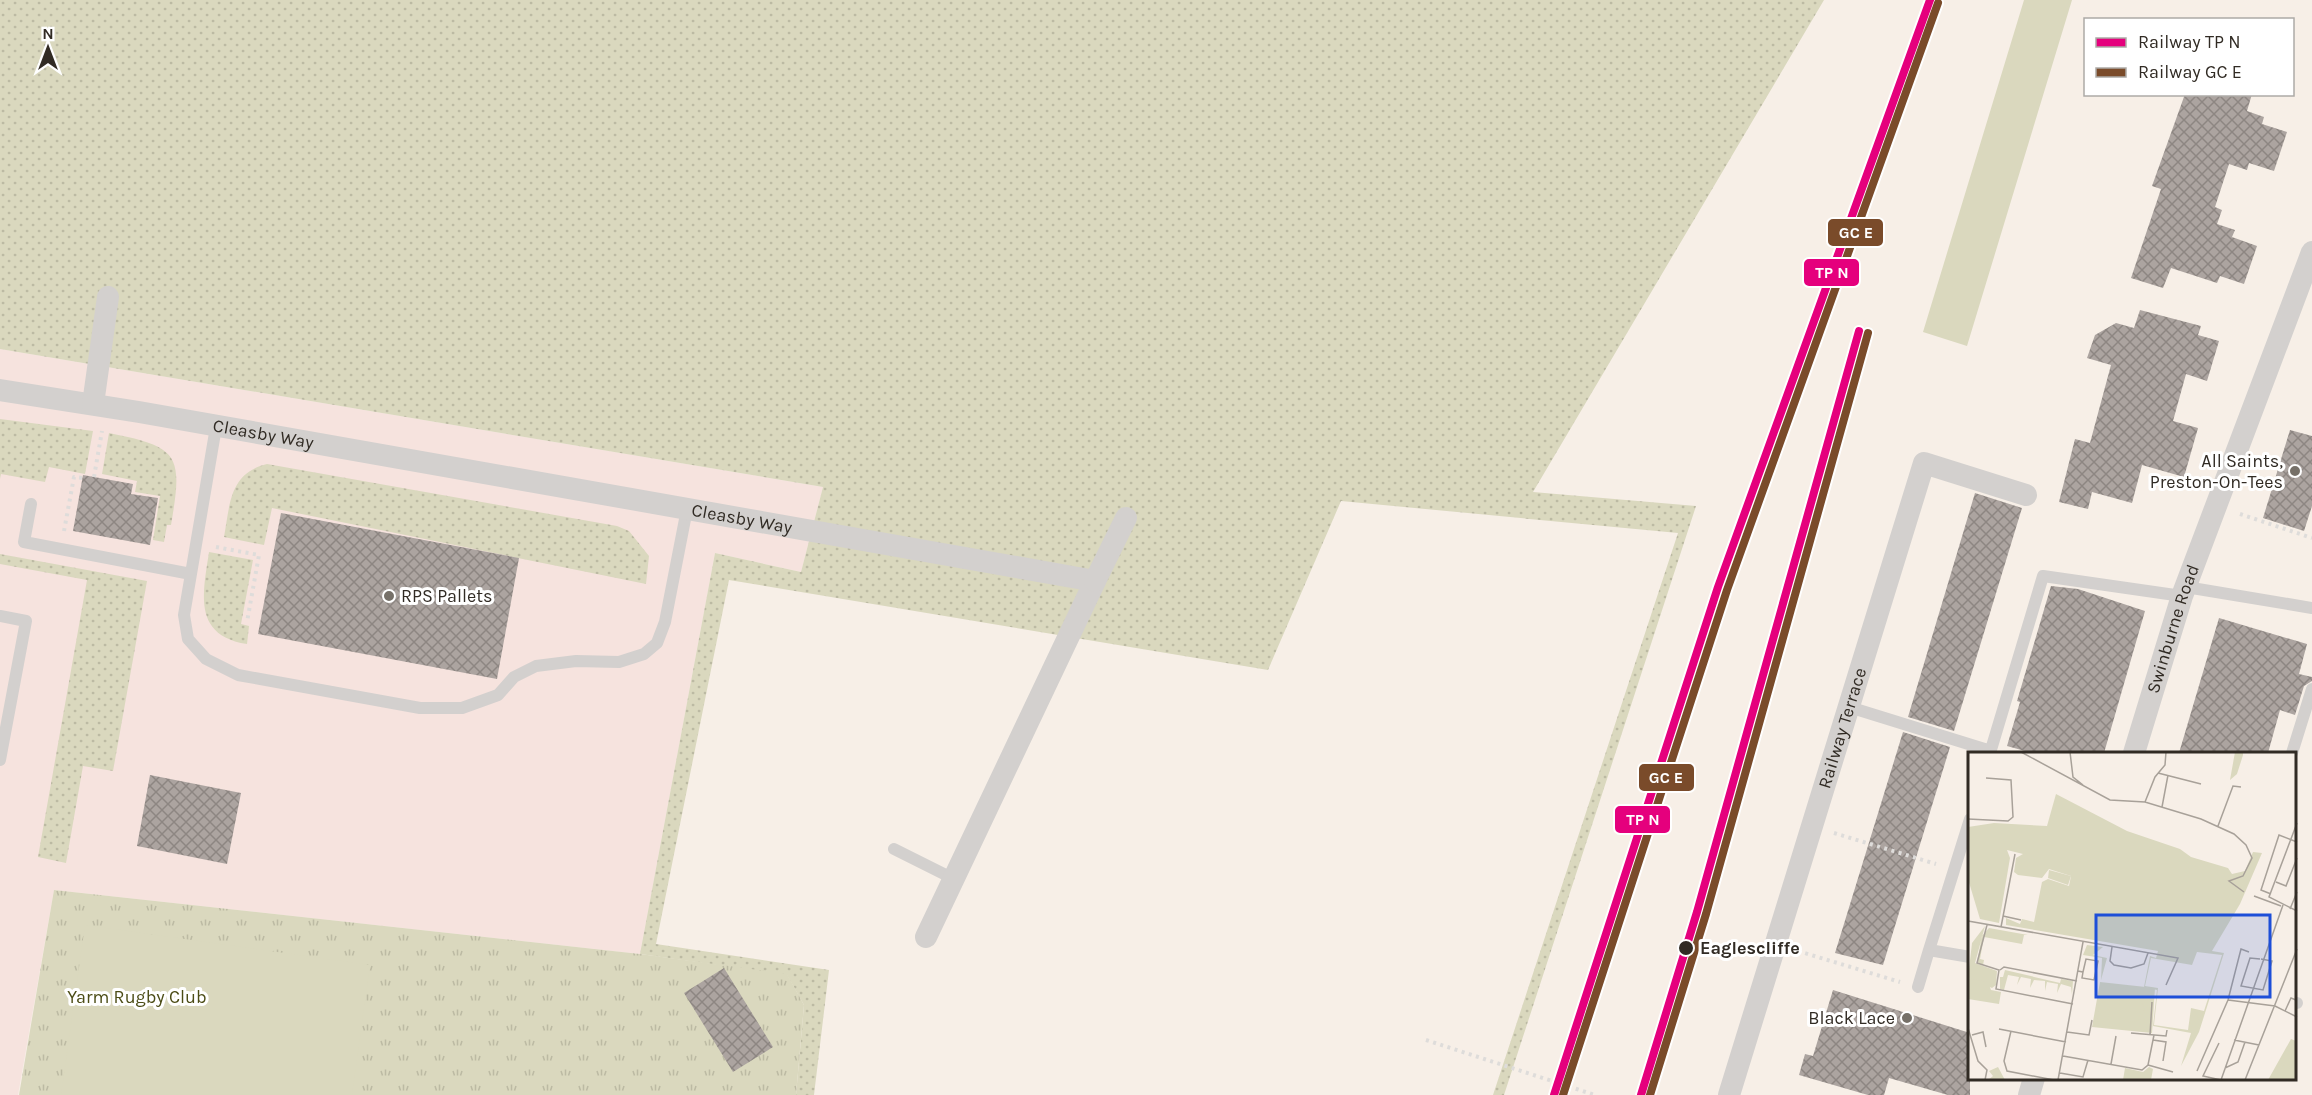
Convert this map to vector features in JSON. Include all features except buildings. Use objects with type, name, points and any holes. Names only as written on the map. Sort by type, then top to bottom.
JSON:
[{"type":"street","name":"Swinburne Road","points":[[2134,752],[2184,591],[2227,509],[2312,252]]},
{"type":"street","points":[[93,404],[108,297]]},
{"type":"street","name":"Cleasby Way","points":[[0,390],[93,404],[1095,581]]},
{"type":"street","name":"Railway Terrace","points":[[1729,1095],[1924,463],[2026,495]]},
{"type":"street","points":[[926,937],[1126,518]]},
{"type":"street","points":[[2029,1095],[2033,1080]]},
{"type":"lane","points":[[216,427],[184,615],[188,639],[206,659],[238,675],[420,708],[462,708],[498,695],[514,677],[536,666],[576,661],[620,662],[644,654],[657,643],[665,622],[687,508]]},
{"type":"lane","points":[[31,504],[24,542],[191,574]]},
{"type":"lane","points":[[1849,707],[1990,752],[2043,576],[2312,608]]},
{"type":"lane","points":[[0,616],[26,621],[0,760]]},
{"type":"lane","points":[[2292,752],[2312,689]]},
{"type":"lane","points":[[1918,987],[1968,825]]},
{"type":"lane","points":[[894,849],[954,879]]},
{"type":"lane","points":[[1929,950],[1968,957]]},
{"type":"path","points":[[94,477],[102,426]]},
{"type":"path","points":[[63,537],[74,477],[83,478]]},
{"type":"path","points":[[2227,509],[2312,538]]},
{"type":"path","points":[[197,543],[259,555],[247,622]]},
{"type":"path","points":[[1812,827],[1954,869]]},
{"type":"path","points":[[1775,944],[1918,987]]},
{"type":"path","points":[[1426,1040],[1595,1095]]},
{"type":"shaded area","points":[[0,349],[823,487],[801,572],[715,553],[640,954],[54,890],[18,1095],[0,1095]]},
{"type":"green space","points":[[0,0],[1824,0],[1533,492],[1696,506],[1504,1095],[1493,1095],[1678,533],[1341,501],[1268,670],[729,580],[656,944],[829,970],[814,1095],[796,1095],[804,1005],[787,975],[640,954],[715,553],[801,572],[823,487],[0,349]]},
{"type":"green space","points":[[2024,0],[2072,0],[1967,346],[1923,332]]},
{"type":"green space","points":[[0,419],[93,431],[85,474],[49,467],[45,482],[1,474],[0,479]]},
{"type":"green space","points":[[109,433],[150,443],[163,450],[171,458],[175,469],[175,502],[171,525],[167,525],[164,542],[153,540],[160,496],[135,492],[137,481],[102,474]]},
{"type":"green space","points":[[267,464],[617,526],[629,531],[649,556],[646,584],[272,508],[264,545],[224,537],[230,502],[238,483],[254,468]]},
{"type":"green space","points":[[209,552],[253,560],[241,624],[249,626],[247,644],[229,639],[217,632],[209,622],[204,597]]},
{"type":"green space","points":[[0,554],[147,581],[113,771],[83,766],[66,863],[38,857],[87,580],[0,564]]},
{"type":"green space","name":"Yarm Rugby Club","points":[[54,890],[640,954],[787,974],[804,1005],[796,1095],[19,1095]]},
{"type":"green space","points":[[85,925],[370,965],[352,1095],[61,1095]]},
{"type":"transit line","points":[[1554,1095],[1718,587],[1930,0]]},
{"type":"transit line","points":[[1563,1095],[1727,590],[1938,3]]},
{"type":"transit line","points":[[1641,1095],[1697,912],[1859,331]]},
{"type":"transit line","points":[[1650,1095],[1706,914],[1868,333]]},
{"type":"place","name":"All Saints, Preston-On-Tees","points":[[2295,471]]},
{"type":"place","name":"RPS Pallets","points":[[389,596]]},
{"type":"place","name":"Eaglescliffe","points":[[1686,948]]},
{"type":"place","name":"Black Lace","points":[[1907,1018]]}]
